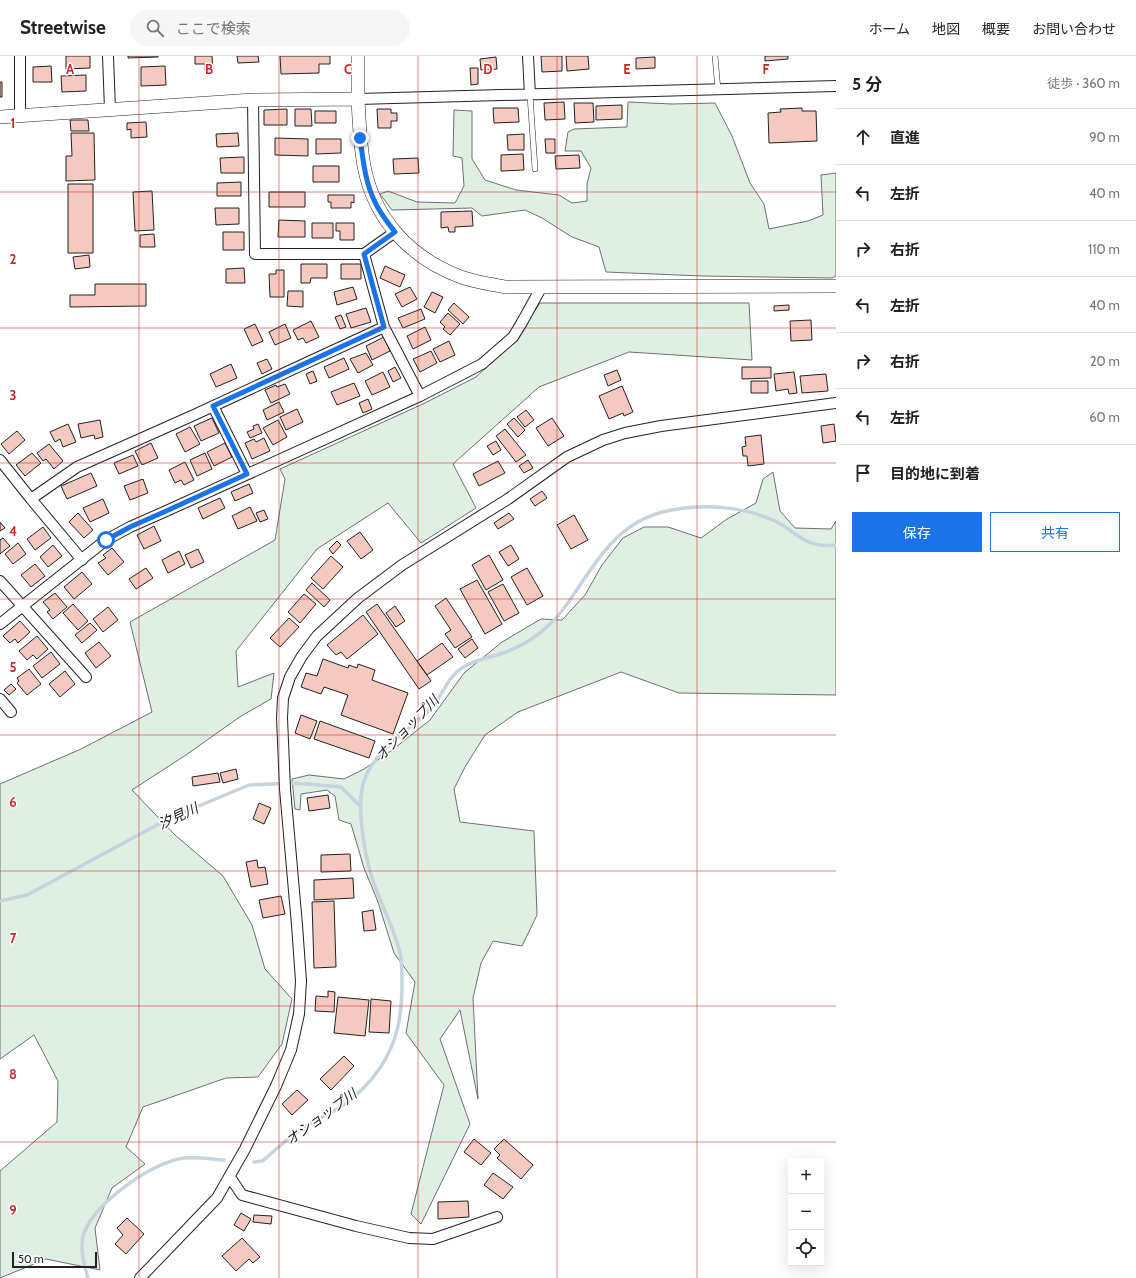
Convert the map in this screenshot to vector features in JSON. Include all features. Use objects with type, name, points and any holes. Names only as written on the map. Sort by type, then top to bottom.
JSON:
[{"type":"street","points":[[20,56],[20,116]]},
{"type":"street","points":[[108,56],[110,109]]},
{"type":"street","points":[[358,56],[360,138],[368,184],[374,200],[384,218],[407,246],[422,257],[460,277],[505,287],[541,288],[836,286]]},
{"type":"street","points":[[528,56],[530,95]]},
{"type":"street","points":[[0,117],[253,100],[530,95],[836,86]]},
{"type":"street","points":[[253,100],[255,254],[364,254],[395,232]]},
{"type":"street","points":[[364,254],[384,327],[420,396]]},
{"type":"street","points":[[0,624],[106,540],[130,527],[420,396],[482,364],[513,337],[541,288]]},
{"type":"street","points":[[31,499],[77,467],[384,327]]},
{"type":"street","points":[[140,1278],[217,1198],[245,1149],[276,1086],[291,1050],[299,1014],[300,974],[284,775],[282,718],[283,698],[290,677],[296,666],[317,636],[358,598],[402,565],[508,499],[567,457],[603,440],[624,433],[661,426],[836,403]]},
{"type":"street","points":[[213,406],[247,474]]},
{"type":"street","points":[[0,460],[82,560]]},
{"type":"street","points":[[0,581],[86,677]]},
{"type":"street","points":[[0,699],[11,712]]},
{"type":"street","points":[[230,1177],[242,1195],[356,1226],[409,1238],[433,1239],[497,1217]]},
{"type":"lane","points":[[715,56],[718,90]]},
{"type":"lane","points":[[530,95],[535,169]]},
{"type":"green space","points":[[628,102],[672,104],[715,103],[732,136],[750,183],[764,204],[769,229],[808,221],[823,215],[821,175],[836,173],[836,276],[832,278],[702,276],[606,272],[599,247],[572,237],[542,218],[525,210],[482,216],[472,208],[392,210],[380,194],[388,191],[417,202],[455,203],[464,186],[462,158],[453,156],[454,110],[472,111],[472,159],[485,180],[516,190],[559,195],[572,203],[587,201],[587,184],[591,168],[581,151],[565,151],[568,132],[574,129],[627,127]]},
{"type":"green space","points":[[540,303],[749,303],[752,360],[629,352],[539,387],[453,464],[476,508],[421,543],[388,503],[317,549],[236,651],[238,687],[274,673],[271,699],[241,716],[186,755],[132,790],[175,835],[223,876],[252,925],[265,969],[292,999],[282,1044],[258,1077],[226,1078],[143,1107],[126,1147],[145,1164],[112,1188],[95,1228],[100,1270],[46,1259],[0,1278],[0,1171],[57,1122],[58,1081],[34,1035],[0,1059],[0,784],[81,749],[152,712],[130,622],[275,540],[285,479],[280,469],[425,403],[476,377],[514,342]]},
{"type":"green space","points":[[773,472],[780,511],[795,528],[831,529],[836,521],[836,695],[679,693],[621,672],[518,712],[485,735],[465,767],[454,789],[460,822],[534,831],[537,915],[522,946],[493,941],[481,963],[473,998],[478,1099],[460,1010],[440,1039],[470,1124],[421,1224],[411,1214],[444,1085],[406,1033],[415,982],[394,953],[378,902],[364,868],[351,824],[339,820],[335,796],[327,790],[301,794],[300,810],[295,809],[292,779],[309,775],[344,779],[364,769],[391,751],[430,720],[464,673],[502,642],[541,619],[562,620],[585,595],[602,565],[623,538],[644,527],[668,527],[701,538],[727,519],[756,503],[763,479]]},
{"type":"building","points":[[66,56],[90,56],[90,68],[66,69]]},
{"type":"building","points":[[128,56],[158,56],[158,57],[128,58]]},
{"type":"building","points":[[195,56],[212,56],[213,71],[205,71],[205,64],[195,64]]},
{"type":"building","points":[[237,56],[258,56],[259,62],[238,63]]},
{"type":"building","points":[[280,56],[330,56],[330,64],[319,64],[319,73],[281,74]]},
{"type":"building","points":[[541,56],[562,56],[562,71],[542,72]]},
{"type":"building","points":[[566,56],[588,56],[589,69],[567,71]]},
{"type":"building","points":[[765,56],[788,56],[788,59],[765,61]]},
{"type":"building","points":[[496,57],[497,69],[481,70],[480,59]]},
{"type":"building","points":[[655,57],[655,68],[636,69],[636,58]]},
{"type":"building","points":[[51,66],[52,82],[33,82],[33,67]]},
{"type":"building","points":[[165,66],[166,85],[141,86],[141,67]]},
{"type":"building","points":[[470,68],[478,68],[478,84],[471,85]]},
{"type":"building","points":[[86,75],[86,91],[62,92],[61,76]]},
{"type":"building","points":[[0,82],[2,82],[2,97],[0,97]]},
{"type":"building","points":[[564,102],[565,119],[545,120],[544,103]]},
{"type":"building","points":[[574,103],[593,103],[594,122],[575,123]]},
{"type":"building","points":[[622,105],[622,119],[596,120],[596,106]]},
{"type":"building","points":[[493,108],[518,108],[519,122],[494,123]]},
{"type":"building","points":[[802,108],[802,111],[816,111],[817,141],[769,143],[768,113],[781,112],[780,109]]},
{"type":"building","points":[[287,109],[287,125],[264,125],[264,110]]},
{"type":"building","points":[[295,109],[311,109],[312,126],[295,126]]},
{"type":"building","points":[[377,109],[391,109],[391,113],[397,113],[397,121],[391,121],[391,128],[378,128]]},
{"type":"building","points":[[315,111],[336,111],[336,123],[315,123]]},
{"type":"building","points":[[70,120],[88,120],[89,131],[71,131]]},
{"type":"building","points":[[146,122],[147,137],[131,138],[131,129],[127,130],[127,123]]},
{"type":"building","points":[[71,133],[94,133],[95,180],[66,181],[66,156],[72,156]]},
{"type":"building","points":[[238,133],[239,146],[217,147],[216,134]]},
{"type":"building","points":[[524,134],[524,150],[508,150],[507,135]]},
{"type":"building","points":[[275,138],[308,139],[308,156],[275,155]]},
{"type":"building","points":[[316,139],[341,139],[341,153],[316,154]]},
{"type":"building","points":[[545,139],[555,139],[555,153],[546,153]]},
{"type":"building","points":[[523,154],[524,170],[501,171],[501,155]]},
{"type":"building","points":[[579,155],[580,168],[556,169],[555,156]]},
{"type":"building","points":[[244,157],[244,173],[221,173],[220,158]]},
{"type":"building","points":[[418,158],[419,173],[394,174],[393,159]]},
{"type":"building","points":[[313,166],[339,166],[339,182],[313,182]]},
{"type":"building","points":[[241,182],[241,196],[217,196],[217,183]]},
{"type":"building","points":[[68,184],[93,184],[93,253],[68,253]]},
{"type":"building","points":[[152,191],[154,230],[135,231],[133,192]]},
{"type":"building","points":[[269,192],[305,192],[305,207],[269,207]]},
{"type":"building","points":[[328,195],[354,195],[354,203],[351,202],[351,208],[331,208],[331,202],[328,202]]},
{"type":"building","points":[[215,208],[239,208],[239,224],[216,225]]},
{"type":"building","points":[[472,211],[473,226],[455,227],[455,232],[449,232],[448,227],[441,228],[441,212]]},
{"type":"building","points":[[279,220],[305,221],[305,237],[278,237]]},
{"type":"building","points":[[312,223],[333,223],[333,238],[312,238]]},
{"type":"building","points":[[336,223],[354,223],[354,240],[340,240],[340,231],[336,231]]},
{"type":"building","points":[[223,232],[244,232],[244,250],[223,250]]},
{"type":"building","points":[[154,234],[155,247],[140,247],[140,235]]},
{"type":"building","points":[[89,255],[90,267],[75,269],[73,257]]},
{"type":"building","points":[[301,264],[327,264],[327,278],[311,278],[310,283],[301,283]]},
{"type":"building","points":[[341,264],[361,264],[361,279],[341,279]]},
{"type":"building","points":[[385,266],[405,275],[400,287],[380,278]]},
{"type":"building","points":[[244,268],[245,283],[226,283],[226,269]]},
{"type":"building","points":[[276,270],[284,270],[284,297],[270,297],[269,274],[276,274]]},
{"type":"building","points":[[95,284],[146,284],[146,306],[70,307],[70,295],[95,295]]},
{"type":"building","points":[[353,287],[357,299],[337,305],[334,292]]},
{"type":"building","points":[[410,287],[417,299],[402,307],[395,294]]},
{"type":"building","points":[[288,291],[303,291],[303,307],[287,306]]},
{"type":"building","points":[[432,292],[443,297],[435,313],[424,307]]},
{"type":"building","points":[[454,303],[469,317],[463,324],[448,310]]},
{"type":"building","points":[[789,305],[789,310],[774,311],[774,306]]},
{"type":"building","points":[[366,308],[371,322],[351,328],[346,314]]},
{"type":"building","points":[[421,309],[425,319],[403,328],[398,318]]},
{"type":"building","points":[[448,313],[460,324],[450,335],[443,329],[445,327],[440,322]]},
{"type":"building","points":[[341,315],[346,327],[340,329],[335,317]]},
{"type":"building","points":[[811,320],[812,340],[791,341],[790,321]]},
{"type":"building","points":[[311,321],[319,337],[306,343],[303,338],[298,340],[293,330]]},
{"type":"building","points":[[255,324],[263,341],[252,346],[244,329]]},
{"type":"building","points":[[285,324],[291,338],[275,345],[269,332]]},
{"type":"building","points":[[425,327],[431,340],[413,349],[407,336]]},
{"type":"building","points":[[384,337],[390,351],[372,360],[366,346]]},
{"type":"building","points":[[449,341],[455,355],[440,362],[433,349]]},
{"type":"building","points":[[431,351],[437,363],[420,372],[413,359]]},
{"type":"building","points":[[366,353],[373,365],[358,373],[350,359]]},
{"type":"building","points":[[344,358],[349,369],[329,378],[324,367]]},
{"type":"building","points":[[267,359],[272,369],[262,374],[257,363]]},
{"type":"building","points":[[231,364],[237,378],[216,387],[210,374]]},
{"type":"building","points":[[395,367],[401,378],[393,382],[388,371]]},
{"type":"building","points":[[742,367],[771,367],[771,378],[742,379]]},
{"type":"building","points":[[617,370],[621,380],[608,386],[604,375]]},
{"type":"building","points":[[313,371],[317,381],[310,384],[306,374]]},
{"type":"building","points":[[383,372],[390,387],[372,395],[365,381]]},
{"type":"building","points":[[794,372],[797,393],[789,394],[788,389],[776,391],[774,374]]},
{"type":"building","points":[[826,374],[828,391],[802,393],[800,376]]},
{"type":"building","points":[[751,381],[768,381],[768,393],[751,393]]},
{"type":"building","points":[[354,383],[360,396],[337,405],[331,392]]},
{"type":"building","points":[[285,384],[290,394],[271,403],[265,390],[276,385],[277,387]]},
{"type":"building","points":[[622,386],[633,412],[624,416],[623,413],[609,419],[599,396]]},
{"type":"building","points":[[368,399],[372,409],[363,413],[359,403]]},
{"type":"building","points":[[279,402],[284,412],[267,420],[263,410]]},
{"type":"building","points":[[297,409],[303,422],[286,430],[280,417]]},
{"type":"building","points":[[526,410],[534,420],[525,427],[517,417]]},
{"type":"building","points":[[212,418],[219,433],[201,441],[194,426]]},
{"type":"building","points":[[514,418],[525,430],[518,437],[507,424]]},
{"type":"building","points":[[552,418],[564,436],[548,446],[536,428]]},
{"type":"building","points":[[100,420],[103,437],[95,439],[94,435],[81,438],[78,424]]},
{"type":"building","points":[[278,420],[287,437],[273,445],[263,428]]},
{"type":"building","points":[[68,424],[76,442],[63,447],[60,439],[55,442],[50,432]]},
{"type":"building","points":[[258,424],[262,433],[250,438],[247,432],[254,429],[253,426]]},
{"type":"building","points":[[834,424],[836,441],[823,443],[821,426]]},
{"type":"building","points":[[190,427],[200,444],[185,452],[176,434]]},
{"type":"building","points":[[505,429],[526,455],[516,462],[496,436]]},
{"type":"building","points":[[17,431],[25,440],[9,454],[1,444]]},
{"type":"building","points":[[761,435],[764,464],[748,466],[747,456],[743,456],[742,447],[746,446],[745,437]]},
{"type":"building","points":[[264,438],[270,451],[252,459],[245,443],[254,439],[256,442]]},
{"type":"building","points":[[496,441],[501,450],[493,455],[487,446]]},
{"type":"building","points":[[151,443],[158,458],[142,465],[135,451]]},
{"type":"building","points":[[225,443],[232,457],[214,466],[207,452]]},
{"type":"building","points":[[49,444],[63,461],[54,469],[46,459],[43,461],[37,453]]},
{"type":"building","points":[[32,453],[41,463],[25,476],[16,465]]},
{"type":"building","points":[[205,453],[212,469],[197,476],[190,460]]},
{"type":"building","points":[[133,455],[138,466],[119,474],[114,463]]},
{"type":"building","points":[[528,460],[533,468],[524,473],[519,466]]},
{"type":"building","points":[[498,461],[505,473],[479,486],[473,474]]},
{"type":"building","points":[[185,462],[194,480],[184,485],[181,480],[175,483],[169,470]]},
{"type":"building","points":[[91,473],[97,486],[67,499],[61,486]]},
{"type":"building","points":[[143,479],[148,493],[130,500],[124,486]]},
{"type":"building","points":[[249,484],[253,493],[235,501],[231,492]]},
{"type":"building","points":[[542,491],[547,498],[535,506],[530,499]]},
{"type":"building","points":[[220,498],[225,508],[203,519],[198,508]]},
{"type":"building","points":[[103,499],[109,513],[90,522],[83,508]]},
{"type":"building","points":[[250,507],[257,521],[238,529],[232,516]]},
{"type":"building","points":[[264,510],[268,519],[260,522],[256,513]]},
{"type":"building","points":[[78,513],[93,530],[84,538],[69,522]]},
{"type":"building","points":[[509,513],[514,519],[498,529],[494,523]]},
{"type":"building","points":[[574,515],[588,540],[571,549],[557,525]]},
{"type":"building","points":[[0,522],[5,528],[0,531]]},
{"type":"building","points":[[154,526],[161,541],[144,549],[137,535]]},
{"type":"building","points":[[43,527],[51,538],[35,550],[27,539]]},
{"type":"building","points":[[360,532],[373,550],[361,559],[347,541]]},
{"type":"building","points":[[3,538],[10,546],[0,554],[0,540]]},
{"type":"building","points":[[337,541],[341,545],[333,554],[329,549]]},
{"type":"building","points":[[18,543],[26,554],[13,564],[5,554]]},
{"type":"building","points":[[53,545],[62,556],[48,567],[40,557]]},
{"type":"building","points":[[511,545],[519,559],[508,566],[499,552]]},
{"type":"building","points":[[112,548],[124,562],[108,575],[98,563],[106,558],[103,555]]},
{"type":"building","points":[[198,549],[204,562],[191,568],[185,555]]},
{"type":"building","points":[[179,551],[185,564],[168,573],[162,560]]},
{"type":"building","points":[[489,555],[503,580],[486,590],[472,565]]},
{"type":"building","points":[[331,556],[343,567],[323,589],[311,578]]},
{"type":"building","points":[[35,564],[45,576],[31,587],[21,575]]},
{"type":"building","points":[[146,568],[153,578],[136,589],[129,579]]},
{"type":"building","points":[[527,568],[543,596],[527,605],[511,577]]},
{"type":"building","points":[[82,572],[92,584],[74,599],[64,587]]},
{"type":"building","points":[[477,580],[502,624],[485,634],[460,589]]},
{"type":"building","points":[[312,583],[330,600],[324,607],[306,590]]},
{"type":"building","points":[[503,584],[519,613],[504,621],[488,592]]},
{"type":"building","points":[[55,593],[67,607],[53,619],[47,612],[50,610],[43,602]]},
{"type":"building","points":[[304,594],[316,604],[300,623],[288,612]]},
{"type":"building","points":[[446,598],[472,637],[455,648],[445,634],[451,630],[435,606]]},
{"type":"building","points":[[73,604],[88,621],[78,630],[63,613]]},
{"type":"building","points":[[377,604],[431,681],[419,689],[366,612]]},
{"type":"building","points":[[395,606],[405,621],[396,627],[386,613]]},
{"type":"building","points":[[108,607],[118,620],[103,632],[93,619]]},
{"type":"building","points":[[363,615],[378,634],[347,659],[341,652],[336,655],[327,645]]},
{"type":"building","points":[[289,618],[299,627],[280,647],[270,638]]},
{"type":"building","points":[[20,621],[30,632],[18,643],[15,639],[10,643],[3,636]]},
{"type":"building","points":[[90,623],[97,630],[82,643],[75,635]]},
{"type":"building","points":[[37,636],[48,649],[37,659],[33,655],[27,660],[19,651]]},
{"type":"building","points":[[472,639],[478,648],[465,658],[458,649]]},
{"type":"building","points":[[99,642],[111,656],[96,668],[85,653]]},
{"type":"building","points":[[442,643],[453,657],[427,675],[417,661]]},
{"type":"building","points":[[51,652],[60,664],[42,678],[33,666]]},
{"type":"building","points":[[323,659],[348,668],[349,665],[357,668],[358,664],[375,670],[372,680],[408,693],[393,734],[341,715],[348,695],[324,687],[321,694],[301,687],[306,673],[317,676]]},
{"type":"building","points":[[29,669],[41,684],[27,695],[17,683],[19,681],[17,678]]},
{"type":"building","points":[[65,671],[75,684],[60,697],[49,684]]},
{"type":"building","points":[[11,684],[16,689],[9,695],[4,690]]},
{"type":"building","points":[[301,715],[317,721],[310,739],[295,733]]},
{"type":"building","points":[[320,721],[375,741],[369,758],[314,739]]},
{"type":"building","points":[[236,769],[238,779],[223,783],[220,773]]},
{"type":"building","points":[[218,773],[220,782],[193,786],[192,777]]},
{"type":"building","points":[[328,795],[330,808],[309,811],[307,798]]},
{"type":"building","points":[[259,803],[271,808],[264,824],[253,819]]},
{"type":"building","points":[[350,854],[351,871],[321,872],[321,855]]},
{"type":"building","points":[[257,860],[258,868],[265,867],[268,884],[251,887],[246,862]]},
{"type":"building","points":[[353,878],[354,898],[314,900],[314,880]]},
{"type":"building","points":[[281,896],[285,914],[263,918],[259,900]]},
{"type":"building","points":[[334,901],[336,967],[314,968],[312,902]]},
{"type":"building","points":[[373,910],[376,930],[364,931],[362,912]]},
{"type":"building","points":[[328,991],[335,992],[334,1012],[315,1011],[316,996],[328,997]]},
{"type":"building","points":[[338,997],[369,1000],[365,1036],[334,1033]]},
{"type":"building","points":[[371,999],[391,1001],[389,1033],[369,1032]]},
{"type":"building","points":[[344,1056],[354,1066],[331,1090],[320,1079]]},
{"type":"building","points":[[297,1090],[308,1100],[292,1115],[282,1104]]},
{"type":"building","points":[[474,1139],[491,1153],[481,1165],[464,1152]]},
{"type":"building","points":[[504,1139],[533,1165],[521,1179],[497,1158],[500,1155],[494,1149]]},
{"type":"building","points":[[493,1173],[513,1187],[503,1199],[484,1185]]},
{"type":"building","points":[[468,1201],[469,1217],[438,1219],[438,1202]]},
{"type":"building","points":[[241,1213],[251,1219],[244,1231],[234,1225]]},
{"type":"building","points":[[254,1215],[272,1216],[271,1224],[253,1222]]},
{"type":"building","points":[[127,1218],[144,1234],[126,1254],[115,1244],[123,1235],[117,1228]]},
{"type":"building","points":[[242,1238],[260,1257],[253,1263],[249,1259],[236,1271],[222,1256]]},
{"type":"waterway","name":"オショップ川","points":[[254,1162],[262,1161],[302,1128],[339,1108],[350,1100],[367,1085],[376,1074],[391,1048],[400,1017],[402,983],[401,960],[395,936],[376,889],[368,863],[364,845],[361,817],[362,791],[364,781],[372,764],[388,745],[434,705],[453,675],[457,671],[478,660],[512,650],[540,633],[561,613],[594,564],[614,541],[625,531],[651,516],[667,511],[694,507],[722,507],[736,509],[775,521],[803,539],[817,545],[836,545]]},
{"type":"waterway","name":"汐見川","points":[[0,901],[27,895],[170,818],[249,785],[295,783],[341,787],[361,807]]},
{"type":"waterway","name":"オショップ川","points":[[88,1278],[82,1250],[84,1233],[90,1221],[112,1197],[141,1175],[171,1161],[184,1158],[224,1160]]},
{"type":"route","points":[[106,540],[130,527],[247,474],[213,406],[384,327],[364,254],[395,232],[384,218],[374,200],[368,184],[360,138]]}]
